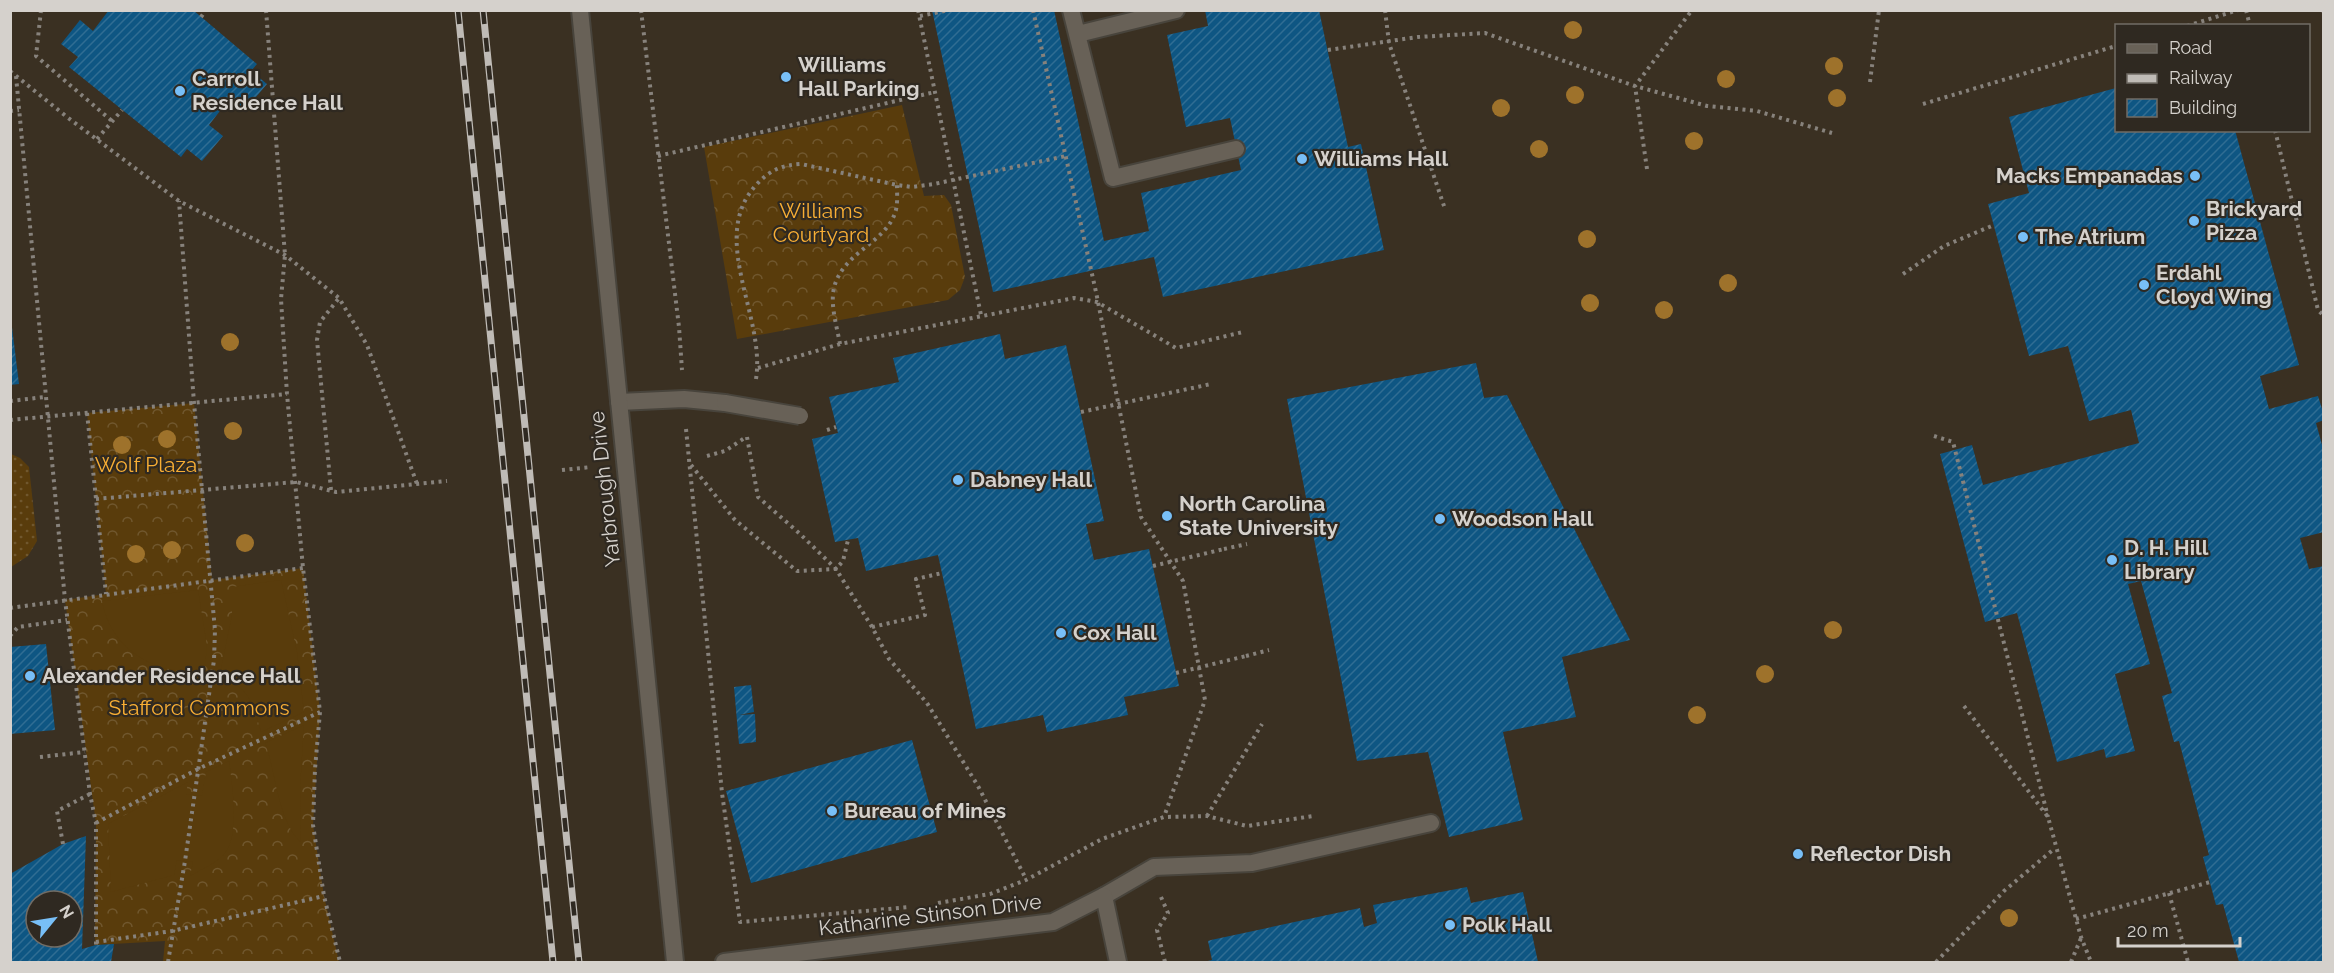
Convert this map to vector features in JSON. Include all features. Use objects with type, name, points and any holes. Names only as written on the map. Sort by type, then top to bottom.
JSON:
[{"type":"street","name":"Yarbrough Drive","points":[[580,10],[675,963]]},
{"type":"street","points":[[1071,10],[1113,178],[1236,148]]},
{"type":"street","points":[[1078,34],[1176,10]]},
{"type":"street","points":[[619,402],[684,399],[724,403],[800,416]]},
{"type":"street","name":"Katharine Stinson Drive","points":[[724,963],[1053,922],[1154,867],[1252,863],[1431,823]]},
{"type":"street","points":[[1104,896],[1118,963]]},
{"type":"path","points":[[41,10],[36,56],[112,121]]},
{"type":"path","points":[[201,17],[206,10]]},
{"type":"path","points":[[266,10],[285,255],[281,299],[287,394],[303,568],[320,712],[313,825],[324,896],[340,963]]},
{"type":"path","points":[[641,10],[682,370]]},
{"type":"path","points":[[949,10],[919,13],[981,315]]},
{"type":"path","points":[[1034,10],[1141,517],[1183,581],[1205,700],[1164,817]]},
{"type":"path","points":[[1385,10],[1389,43],[1445,209]]},
{"type":"path","points":[[1647,169],[1635,86],[1692,10]]},
{"type":"path","points":[[1870,82],[1879,10]]},
{"type":"path","points":[[2193,24],[2238,10]]},
{"type":"path","points":[[1328,50],[1418,37],[1485,33],[1635,86],[1707,106],[1757,111],[1832,133]]},
{"type":"path","points":[[1923,104],[2115,46]]},
{"type":"path","points":[[10,71],[179,201],[285,255],[339,298],[368,345],[417,484]]},
{"type":"path","points":[[16,76],[64,600],[90,794],[96,823],[96,944],[172,931],[324,896]]},
{"type":"path","points":[[658,156],[935,92]]},
{"type":"path","points":[[10,111],[19,110]]},
{"type":"path","points":[[97,139],[122,110]]},
{"type":"path","points":[[2275,132],[2318,310],[2324,316]]},
{"type":"path","points":[[756,379],[758,368],[753,327],[736,245],[736,227],[740,210],[753,188],[770,171],[779,167],[801,164],[897,186],[912,187],[1066,156]]},
{"type":"path","points":[[840,344],[834,309],[834,289],[840,274],[854,256],[885,229],[895,214],[897,186]]},
{"type":"path","points":[[168,960],[214,660],[212,580],[194,403],[179,201]]},
{"type":"path","points":[[1903,274],[1944,246],[1994,225]]},
{"type":"path","points":[[331,490],[317,340],[320,322],[339,298]]},
{"type":"path","points":[[758,368],[840,344],[1074,298],[1097,302],[1176,348],[1243,332]]},
{"type":"path","points":[[1081,412],[1211,384]]},
{"type":"path","points":[[10,420],[287,394]]},
{"type":"path","points":[[10,401],[45,397]]},
{"type":"path","points":[[87,413],[106,594]]},
{"type":"path","points":[[685,422],[722,793],[740,922],[916,906]]},
{"type":"path","points":[[748,426],[747,437],[758,497],[836,570],[889,659],[927,703],[972,777],[1026,880]]},
{"type":"path","points":[[1934,436],[1953,442],[2055,848],[2091,963]]},
{"type":"path","points":[[707,456],[725,451],[747,437]]},
{"type":"path","points":[[690,465],[735,520],[797,571],[836,570]]},
{"type":"path","points":[[562,470],[591,467]]},
{"type":"path","points":[[96,499],[296,482],[336,492],[447,481]]},
{"type":"path","points":[[836,570],[843,561],[848,540]]},
{"type":"path","points":[[1153,566],[1247,544]]},
{"type":"path","points":[[10,608],[303,568]]},
{"type":"path","points":[[872,627],[925,615],[916,579],[942,573]]},
{"type":"path","points":[[10,636],[18,627],[67,620]]},
{"type":"path","points":[[1176,673],[1269,650]]},
{"type":"path","points":[[1964,706],[2048,818]]},
{"type":"path","points":[[96,823],[198,769],[320,712]]},
{"type":"path","points":[[1206,816],[1262,724]]},
{"type":"path","points":[[40,757],[85,752]]},
{"type":"path","points":[[63,844],[57,811],[90,794]]},
{"type":"path","points":[[937,904],[990,894],[1026,880],[1102,839],[1164,817],[1206,816],[1247,826],[1314,816]]},
{"type":"path","points":[[1936,963],[2004,891],[2055,848]]},
{"type":"path","points":[[2076,918],[2210,882]]},
{"type":"path","points":[[2169,893],[2188,963]]},
{"type":"path","points":[[1161,896],[1168,913],[1157,930],[1165,963]]},
{"type":"path","points":[[2071,963],[2081,937]]},
{"type":"shaded area","name":"North Carolina State University","points":[[10,11],[2323,11],[2323,962],[11,962]]},
{"type":"green space","name":"Williams Courtyard","points":[[902,105],[924,196],[944,195],[951,205],[965,277],[960,290],[948,300],[737,339],[704,147]]},
{"type":"green space","name":"Stafford Commons","points":[[194,403],[212,580],[303,568],[320,712],[313,825],[324,896],[339,962],[163,962],[165,941],[95,945],[96,823],[65,600],[106,594],[87,413]]},
{"type":"green space","points":[[11,454],[20,458],[29,467],[37,541],[28,556],[11,567]]},
{"type":"green space","points":[[281,580],[297,652],[304,712],[261,732],[252,705],[244,691],[219,678],[232,615],[232,587]]},
{"type":"green space","points":[[198,590],[207,646],[204,676],[158,666],[128,649],[109,623],[102,601]]},
{"type":"green space","points":[[304,725],[300,842],[286,820],[265,743]]},
{"type":"green space","points":[[229,761],[234,822],[230,845],[222,857],[190,876],[193,862],[177,860],[174,875],[111,892],[108,824],[188,782],[186,794],[202,796],[206,772]]},
{"type":"building","name":"Carroll Residence Hall","points":[[109,10],[193,10],[257,64],[251,71],[267,84],[245,110],[230,98],[209,125],[223,136],[202,161],[187,149],[181,157],[69,67],[78,57],[61,44],[80,20],[93,31]]},
{"type":"building","name":"Williams Hall","points":[[932,10],[1054,10],[1104,241],[1149,231],[1141,193],[1241,170],[1230,118],[1186,127],[1167,35],[1208,26],[1205,10],[1319,10],[1348,147],[1361,144],[1384,250],[1163,297],[1154,257],[993,292]]},
{"type":"building","points":[[2115,88],[2115,132],[2236,132],[2299,365],[2260,376],[2269,409],[2318,396],[2324,415],[2324,420],[2316,423],[2324,452],[2324,532],[2300,538],[2309,569],[2324,566],[2324,962],[2239,962],[2223,904],[2216,905],[2203,857],[2209,855],[2179,741],[2174,742],[2162,696],[2172,693],[2141,581],[2128,584],[2150,664],[2115,674],[2135,751],[2106,758],[2104,749],[2057,762],[2017,613],[1985,622],[1940,454],[1972,445],[1983,485],[2139,443],[2131,410],[2089,421],[2068,346],[2029,356],[1988,204],[2029,193],[2009,117]]},
{"type":"building","points":[[10,311],[19,384],[10,385]]},
{"type":"building","name":"Dabney Hall","points":[[1000,334],[1005,359],[1066,345],[1104,521],[1086,524],[1094,560],[1149,549],[1179,686],[1124,697],[1128,715],[1047,732],[1043,715],[976,729],[938,555],[866,571],[858,538],[835,542],[812,439],[838,433],[829,397],[899,382],[893,358]]},
{"type":"building","name":"Woodson Hall","points":[[1476,363],[1484,398],[1507,395],[1630,640],[1562,657],[1576,717],[1503,732],[1523,820],[1449,837],[1428,752],[1357,761],[1287,399]]},
{"type":"building","name":"Alexander Residence Hall","points":[[46,644],[55,730],[10,734],[10,647]]},
{"type":"building","points":[[751,685],[754,712],[739,715],[755,714],[756,742],[739,744],[734,687]]},
{"type":"building","name":"Bureau of Mines","points":[[912,740],[937,832],[751,883],[726,791]]},
{"type":"building","points":[[86,836],[84,892],[84,889],[24,889],[24,949],[84,949],[96,945],[114,944],[111,962],[10,962],[10,874],[63,844]]},
{"type":"building","name":"Polk Hall","points":[[1467,887],[1471,903],[1523,892],[1538,962],[1204,962],[1212,960],[1208,941],[1211,940],[1360,908],[1364,927],[1377,923],[1373,905]]},
{"type":"railway","points":[[458,10],[553,962]]},
{"type":"railway","points":[[483,10],[579,962]]},
{"type":"place","name":"Williams Hall Parking","points":[[786,77]]},
{"type":"place","name":"Carroll Residence Hall","points":[[180,91]]},
{"type":"place","name":"Williams Hall","points":[[1302,159]]},
{"type":"place","name":"Macks Empanadas","points":[[2195,176]]},
{"type":"place","name":"Brickyard Pizza","points":[[2194,221]]},
{"type":"place","name":"The Atrium","points":[[2023,237]]},
{"type":"place","name":"Erdahl Cloyd Wing","points":[[2144,285]]},
{"type":"place","name":"Dabney Hall","points":[[958,480]]},
{"type":"place","name":"North Carolina State University","points":[[1167,516]]},
{"type":"place","name":"Woodson Hall","points":[[1440,519]]},
{"type":"place","name":"D. H. Hill Library","points":[[2112,560]]},
{"type":"place","name":"Cox Hall","points":[[1061,633]]},
{"type":"place","name":"Alexander Residence Hall","points":[[30,676]]},
{"type":"place","name":"Bureau of Mines","points":[[832,811]]},
{"type":"place","name":"Reflector Dish","points":[[1798,854]]},
{"type":"place","name":"Polk Hall","points":[[1450,925]]},
{"type":"park label","name":"Wolf Plaza","points":[[146,465]]}]
